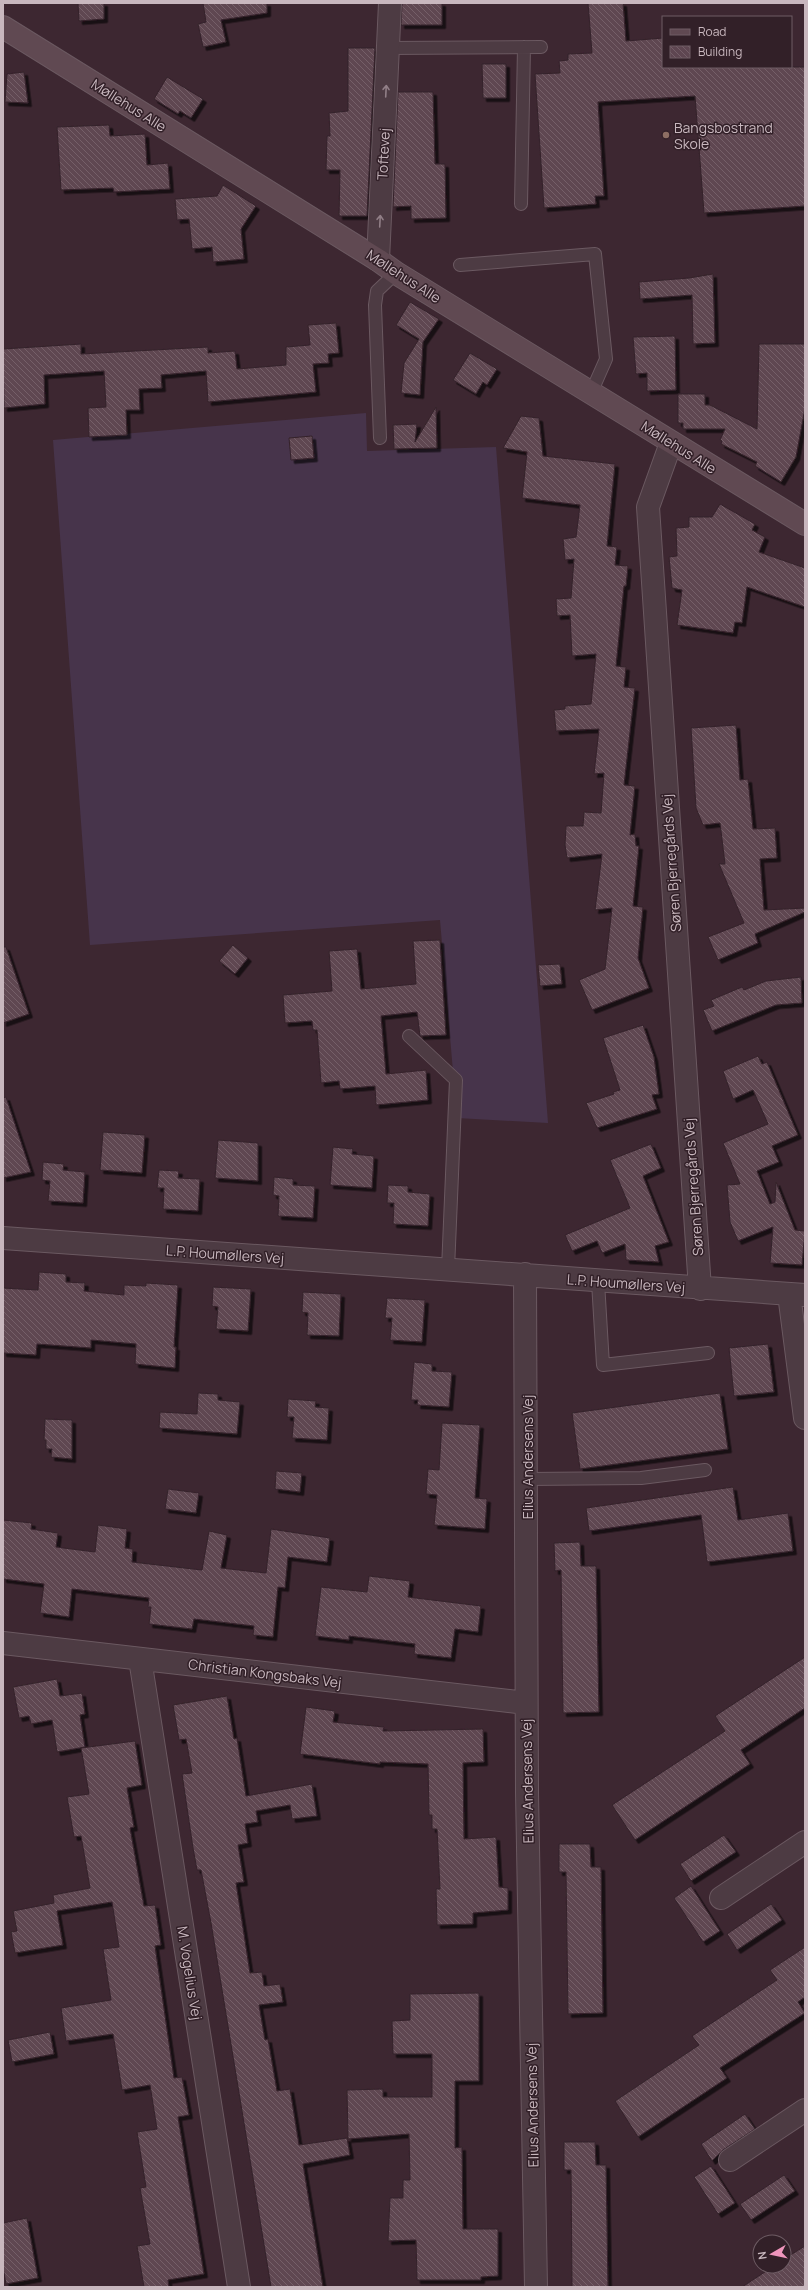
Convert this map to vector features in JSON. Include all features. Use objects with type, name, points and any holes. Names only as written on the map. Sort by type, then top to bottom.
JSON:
[{"type":"street","name":"Toftevej","points":[[378,260],[390,3]]},
{"type":"street","name":"Møllehus Alle","points":[[3,27],[378,260],[396,273],[805,524]]},
{"type":"street","name":"Søren Bjerregårds Vej","points":[[671,443],[648,506],[700,1288]]},
{"type":"street","name":"L.P. Houmøllers Vej","points":[[3,1238],[525,1274],[598,1282],[797,1295]]},
{"type":"street","name":"Elius Andersens Vej","points":[[525,1274],[527,1479],[526,1703],[536,2287]]},
{"type":"street","points":[[797,1295],[805,1418]]},
{"type":"street","name":"Christian Kongsbaks Vej","points":[[3,1643],[526,1703]]},
{"type":"street","name":"M. Vogelius Vej","points":[[140,1659],[239,2287]]},
{"type":"street","points":[[721,1898],[805,1842]]},
{"type":"street","points":[[730,2160],[805,2110]]},
{"type":"lane","points":[[522,204],[524,47]]},
{"type":"lane","points":[[388,48],[541,47]]},
{"type":"lane","points":[[460,265],[595,254],[606,359],[591,393]]},
{"type":"lane","points":[[380,438],[375,304],[377,291],[396,273]]},
{"type":"lane","points":[[409,1036],[456,1080],[448,1269]]},
{"type":"lane","points":[[598,1282],[603,1365],[708,1353]]},
{"type":"lane","points":[[527,1479],[641,1478],[705,1470]]},
{"type":"shaded area","points":[[366,413],[367,451],[496,447],[548,1123],[457,1118],[440,920],[90,945],[53,440]]},
{"type":"building","points":[[78,3],[104,3],[104,19],[79,21]]},
{"type":"building","points":[[203,3],[267,3],[267,13],[221,20],[226,42],[203,47],[198,24],[206,22]]},
{"type":"building","points":[[402,3],[442,3],[442,25],[401,25]]},
{"type":"building","points":[[588,3],[623,3],[626,41],[662,38],[662,68],[805,67],[805,206],[704,213],[695,96],[598,102],[604,196],[595,196],[596,204],[544,208],[535,74],[560,73],[559,61],[568,60],[568,54],[592,53]]},
{"type":"building","points":[[348,48],[375,48],[367,216],[339,216],[340,170],[326,170],[327,136],[330,136],[329,113],[348,111]]},
{"type":"building","points":[[482,64],[506,64],[506,98],[483,98]]},
{"type":"building","points":[[24,72],[28,103],[5,102],[7,74]]},
{"type":"building","points":[[167,77],[203,99],[191,118],[180,111],[178,114],[154,99]]},
{"type":"building","points":[[398,92],[433,92],[435,164],[445,164],[446,218],[411,219],[411,206],[393,207]]},
{"type":"building","points":[[109,125],[110,136],[145,134],[147,165],[168,163],[170,189],[114,192],[113,188],[61,190],[57,127]]},
{"type":"building","points":[[223,185],[256,206],[241,229],[244,259],[213,262],[212,247],[192,249],[189,219],[177,220],[175,199],[217,196]]},
{"type":"building","points":[[713,274],[715,343],[693,344],[692,295],[640,299],[639,282],[689,278]]},
{"type":"building","points":[[410,302],[439,319],[423,342],[420,395],[401,393],[404,363],[419,339],[396,325]]},
{"type":"building","points":[[336,323],[339,353],[328,354],[329,363],[313,364],[316,392],[208,402],[206,371],[161,375],[162,388],[139,389],[140,410],[126,410],[127,435],[89,437],[88,408],[106,407],[104,371],[44,375],[45,404],[4,408],[3,349],[81,344],[81,354],[208,347],[208,353],[235,351],[237,369],[286,365],[286,347],[310,345],[308,325]]},
{"type":"building","points":[[675,336],[676,390],[647,391],[647,373],[636,374],[633,337]]},
{"type":"building","points":[[759,344],[805,344],[805,408],[796,457],[781,482],[755,466],[757,462],[721,444],[722,441],[720,440],[725,429],[683,429],[683,423],[678,423],[678,394],[705,394],[705,405],[710,405],[757,429]]},
{"type":"building","points":[[470,353],[497,369],[487,385],[483,382],[476,394],[453,380]]},
{"type":"building","points":[[436,407],[437,448],[394,449],[393,425],[417,424],[415,442]]},
{"type":"building","points":[[521,416],[539,418],[543,456],[615,464],[607,546],[617,547],[615,565],[628,566],[626,586],[624,586],[616,666],[626,667],[624,687],[635,688],[624,785],[635,786],[630,835],[635,834],[636,846],[639,846],[633,906],[643,907],[638,958],[649,988],[592,1010],[579,980],[605,969],[612,908],[595,910],[602,854],[567,858],[565,845],[566,826],[583,826],[584,812],[601,813],[604,773],[594,774],[599,729],[556,731],[554,710],[565,709],[565,706],[591,704],[596,654],[572,656],[570,615],[557,616],[556,599],[571,598],[574,559],[565,560],[563,539],[576,537],[580,505],[522,498],[527,452],[503,448]]},
{"type":"building","points":[[312,436],[314,458],[291,460],[289,438]]},
{"type":"building","points":[[720,504],[755,524],[752,530],[765,537],[759,552],[805,568],[805,607],[747,587],[742,623],[735,622],[733,633],[677,625],[682,590],[672,588],[669,557],[677,556],[676,528],[689,527],[689,517],[712,517]]},
{"type":"building","points":[[736,725],[740,780],[748,779],[753,829],[775,828],[777,858],[760,859],[764,910],[805,908],[805,912],[755,934],[758,943],[718,960],[708,937],[744,923],[719,864],[725,864],[720,823],[703,825],[696,808],[691,728]]},
{"type":"building","points":[[440,940],[446,1035],[420,1036],[417,1012],[381,1016],[386,1074],[426,1070],[428,1100],[376,1105],[375,1086],[340,1089],[339,1081],[321,1083],[317,1030],[313,1030],[312,1021],[285,1023],[283,995],[332,991],[329,951],[357,949],[361,989],[416,984],[413,941]]},
{"type":"building","points":[[233,945],[248,958],[235,974],[219,961]]},
{"type":"building","points":[[3,947],[6,947],[29,1014],[3,1023]]},
{"type":"building","points":[[560,964],[562,984],[540,986],[538,965]]},
{"type":"building","points":[[801,977],[802,1003],[776,1005],[712,1031],[703,1010],[714,1006],[711,1000],[742,987],[744,990],[766,981]]},
{"type":"building","points":[[643,1025],[654,1057],[659,1094],[652,1095],[657,1109],[597,1128],[586,1103],[614,1094],[613,1092],[620,1090],[603,1038]]},
{"type":"building","points":[[758,1056],[762,1064],[767,1062],[798,1135],[772,1146],[779,1162],[757,1171],[770,1204],[775,1202],[776,1182],[795,1230],[805,1231],[802,1265],[770,1263],[773,1227],[738,1241],[730,1222],[727,1185],[740,1184],[723,1143],[768,1124],[753,1090],[733,1099],[723,1071]]},
{"type":"building","points":[[6,1097],[31,1172],[3,1178],[3,1098]]},
{"type":"building","points":[[103,1132],[145,1135],[142,1173],[100,1170]]},
{"type":"building","points":[[218,1140],[258,1143],[258,1181],[215,1178]]},
{"type":"building","points":[[651,1144],[661,1168],[643,1176],[669,1242],[655,1246],[659,1262],[626,1260],[625,1244],[602,1253],[597,1241],[572,1251],[565,1235],[630,1208],[610,1160]]},
{"type":"building","points":[[333,1147],[353,1149],[352,1154],[374,1156],[372,1188],[330,1185]]},
{"type":"building","points":[[43,1162],[64,1164],[63,1170],[85,1172],[83,1203],[48,1201],[50,1181],[42,1180]]},
{"type":"building","points":[[159,1170],[179,1171],[178,1178],[200,1179],[198,1211],[163,1209],[164,1188],[157,1188]]},
{"type":"building","points":[[274,1177],[293,1179],[293,1185],[315,1186],[313,1218],[278,1216],[279,1196],[273,1195]]},
{"type":"building","points":[[388,1185],[408,1186],[408,1192],[430,1194],[428,1226],[393,1224],[394,1203],[387,1203]]},
{"type":"building","points":[[39,1272],[66,1274],[66,1282],[85,1283],[84,1291],[124,1295],[124,1285],[146,1286],[146,1283],[178,1285],[174,1347],[176,1347],[175,1368],[135,1364],[136,1344],[91,1340],[91,1348],[37,1344],[36,1355],[3,1353],[3,1288],[38,1290]]},
{"type":"building","points":[[213,1287],[251,1289],[248,1331],[216,1329],[218,1307],[212,1306]]},
{"type":"building","points":[[303,1292],[341,1294],[339,1336],[307,1335],[308,1313],[302,1312]]},
{"type":"building","points":[[387,1298],[425,1300],[422,1342],[390,1340],[392,1318],[385,1318]]},
{"type":"building","points":[[768,1344],[774,1392],[734,1396],[729,1348]]},
{"type":"building","points":[[414,1362],[432,1364],[432,1371],[452,1372],[449,1407],[417,1405],[418,1400],[411,1400]]},
{"type":"building","points":[[198,1393],[218,1394],[218,1400],[240,1402],[237,1434],[159,1428],[160,1412],[197,1414]]},
{"type":"building","points":[[720,1393],[728,1449],[580,1469],[572,1413]]},
{"type":"building","points":[[288,1399],[316,1401],[315,1407],[329,1408],[327,1440],[292,1438],[294,1417],[287,1417]]},
{"type":"building","points":[[45,1419],[72,1420],[72,1459],[51,1457],[52,1449],[46,1449],[46,1440],[44,1440]]},
{"type":"building","points":[[442,1423],[480,1425],[475,1498],[487,1499],[485,1529],[434,1525],[437,1495],[426,1494],[428,1469],[439,1470]]},
{"type":"building","points":[[276,1471],[302,1473],[300,1492],[275,1489]]},
{"type":"building","points":[[733,1487],[738,1520],[788,1513],[793,1551],[707,1562],[701,1515],[589,1531],[586,1508]]},
{"type":"building","points":[[168,1489],[199,1493],[196,1513],[165,1509]]},
{"type":"building","points":[[3,1520],[32,1523],[31,1529],[58,1533],[56,1547],[95,1552],[98,1525],[127,1529],[125,1548],[133,1549],[132,1562],[202,1570],[209,1531],[227,1535],[221,1568],[266,1573],[271,1529],[330,1538],[327,1562],[288,1557],[285,1588],[278,1587],[273,1637],[253,1635],[254,1626],[194,1619],[192,1629],[149,1624],[151,1607],[148,1607],[149,1598],[72,1589],[69,1617],[40,1613],[44,1584],[3,1579]]},
{"type":"building","points":[[580,1542],[581,1566],[596,1566],[599,1712],[563,1713],[561,1570],[555,1571],[554,1543]]},
{"type":"building","points":[[369,1576],[410,1581],[408,1597],[481,1606],[478,1632],[455,1629],[451,1658],[414,1654],[415,1644],[349,1636],[349,1640],[315,1636],[321,1587],[367,1592]]},
{"type":"building","points":[[805,1657],[805,1708],[741,1750],[750,1764],[635,1840],[612,1805],[725,1731],[715,1716]]},
{"type":"building","points":[[57,1679],[60,1696],[82,1693],[85,1714],[80,1715],[85,1747],[57,1752],[52,1720],[31,1724],[29,1716],[19,1718],[13,1687]]},
{"type":"building","points":[[227,1696],[234,1739],[237,1738],[246,1796],[312,1784],[317,1816],[292,1819],[290,1805],[256,1811],[258,1822],[245,1824],[248,1843],[238,1845],[244,1882],[236,1883],[250,1973],[262,1972],[264,1986],[280,1984],[283,2002],[259,2005],[265,2040],[268,2039],[277,2091],[290,2089],[299,2145],[347,2138],[350,2155],[303,2164],[323,2287],[271,2287],[211,1923],[201,1870],[197,1870],[193,1848],[182,1774],[192,1773],[186,1739],[179,1740],[173,1705]]},
{"type":"building","points":[[306,1707],[335,1711],[333,1722],[384,1727],[383,1731],[483,1729],[484,1762],[463,1763],[464,1839],[496,1837],[499,1887],[508,1888],[508,1910],[473,1913],[473,1924],[437,1925],[436,1889],[440,1889],[437,1829],[432,1829],[432,1815],[429,1815],[428,1764],[380,1762],[380,1764],[300,1754]]},
{"type":"building","points":[[135,1741],[142,1785],[127,1788],[134,1827],[130,1828],[144,1906],[155,1905],[161,1945],[155,1946],[174,2078],[182,2077],[189,2115],[178,2117],[204,2274],[168,2280],[169,2287],[144,2287],[137,2246],[150,2244],[140,2188],[146,2187],[137,2132],[157,2129],[150,2085],[122,2090],[113,2034],[66,2041],[61,2008],[111,2000],[103,1949],[119,1947],[112,1902],[57,1911],[63,1945],[15,1953],[11,1932],[17,1931],[13,1911],[54,1903],[53,1895],[90,1888],[81,1836],[74,1837],[67,1797],[89,1794],[81,1748]]},
{"type":"building","points":[[724,1835],[736,1852],[691,1881],[680,1864]]},
{"type":"building","points":[[559,1844],[590,1844],[591,1867],[601,1867],[603,2013],[568,2014],[566,1872],[559,1872]]},
{"type":"building","points":[[691,1886],[720,1931],[703,1942],[674,1898]]},
{"type":"building","points":[[771,1904],[782,1920],[737,1950],[727,1934]]},
{"type":"building","points":[[805,1947],[805,1997],[798,2002],[805,2013],[720,2068],[727,2078],[638,2137],[615,2101],[699,2045],[692,2036],[777,1980],[770,1970]]},
{"type":"building","points":[[479,1993],[479,2081],[455,2081],[455,2148],[462,2147],[463,2229],[498,2229],[498,2276],[481,2277],[481,2280],[417,2280],[416,2240],[388,2241],[390,2198],[403,2198],[403,2180],[410,2180],[409,2134],[348,2139],[347,2090],[383,2089],[383,2097],[432,2097],[432,2054],[393,2054],[392,2021],[410,2020],[410,1994]]},
{"type":"building","points":[[50,2032],[54,2054],[12,2062],[8,2040]]},
{"type":"building","points":[[745,2114],[755,2129],[723,2150],[712,2161],[701,2144]]},
{"type":"building","points":[[564,2142],[595,2142],[596,2165],[606,2165],[608,2287],[572,2287],[571,2170],[564,2170]]},
{"type":"building","points":[[711,2166],[735,2203],[718,2214],[694,2177]]},
{"type":"building","points":[[784,2175],[795,2191],[751,2220],[740,2204]]},
{"type":"building","points":[[27,2218],[38,2278],[6,2284],[3,2268],[3,2223]]},
{"type":"building","points":[[805,2246],[805,2287],[742,2287],[762,2274],[792,2274],[792,2254]]},
{"type":"place","name":"Bangsbostrand Skole","points":[[666,135]]}]
